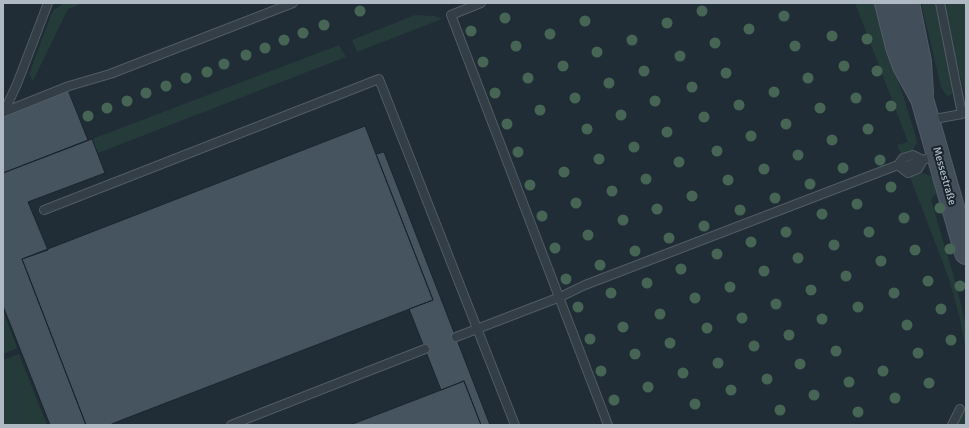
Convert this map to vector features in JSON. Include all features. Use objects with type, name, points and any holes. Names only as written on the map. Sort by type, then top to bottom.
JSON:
[{"type":"street","name":"Messestraße","points":[[886,3],[897,47],[904,66],[922,99],[928,120],[930,157],[966,252]]},
{"type":"street","name":"Messestraße","points":[[908,3],[920,62],[922,99]]},
{"type":"lane","points":[[4,112],[17,84],[48,3]]},
{"type":"lane","points":[[4,112],[69,86],[110,74],[293,3]]},
{"type":"lane","points":[[481,3],[451,14],[608,425]]},
{"type":"lane","points":[[928,120],[962,114],[940,3]]},
{"type":"lane","points":[[44,210],[379,79],[515,425]]},
{"type":"lane","points":[[456,337],[560,297],[585,285],[898,165],[906,166],[930,157]]},
{"type":"lane","points":[[231,425],[424,349]]},
{"type":"lane","points":[[952,425],[960,409]]},
{"type":"green space","points":[[64,3],[83,3],[68,9],[33,81],[29,74],[51,15],[55,9]]},
{"type":"green space","points":[[855,3],[877,3],[889,50],[916,137],[917,143],[911,153],[902,156],[897,145],[908,142]]},
{"type":"green space","points":[[921,3],[935,3],[954,89],[952,94],[949,96],[946,95],[941,87]]},
{"type":"green space","points":[[943,3],[966,3],[966,98],[954,52]]},
{"type":"green space","points":[[415,15],[434,16],[442,19],[357,52],[352,40]]},
{"type":"green space","points":[[339,45],[346,57],[98,153],[92,139]]},
{"type":"green space","points":[[923,173],[931,176],[939,190],[931,200],[956,284],[966,325],[966,351],[961,323],[949,279],[910,177]]},
{"type":"green space","points":[[3,311],[17,348],[3,354]]},
{"type":"green space","points":[[19,354],[47,425],[3,425],[3,360]]},
{"type":"green space","points":[[966,406],[966,423],[965,425],[957,425]]},
{"type":"building","points":[[68,90],[88,140],[3,173],[3,115]]},
{"type":"building","points":[[365,126],[433,300],[110,425],[86,425],[22,259]]},
{"type":"building","points":[[92,139],[105,173],[28,202],[48,250],[22,259],[86,425],[50,425],[3,306],[3,173]]},
{"type":"building","points":[[384,152],[490,425],[481,425],[464,381],[441,390],[409,309],[433,300],[376,154]]},
{"type":"building","points":[[464,381],[481,425],[350,425],[441,390]]}]
